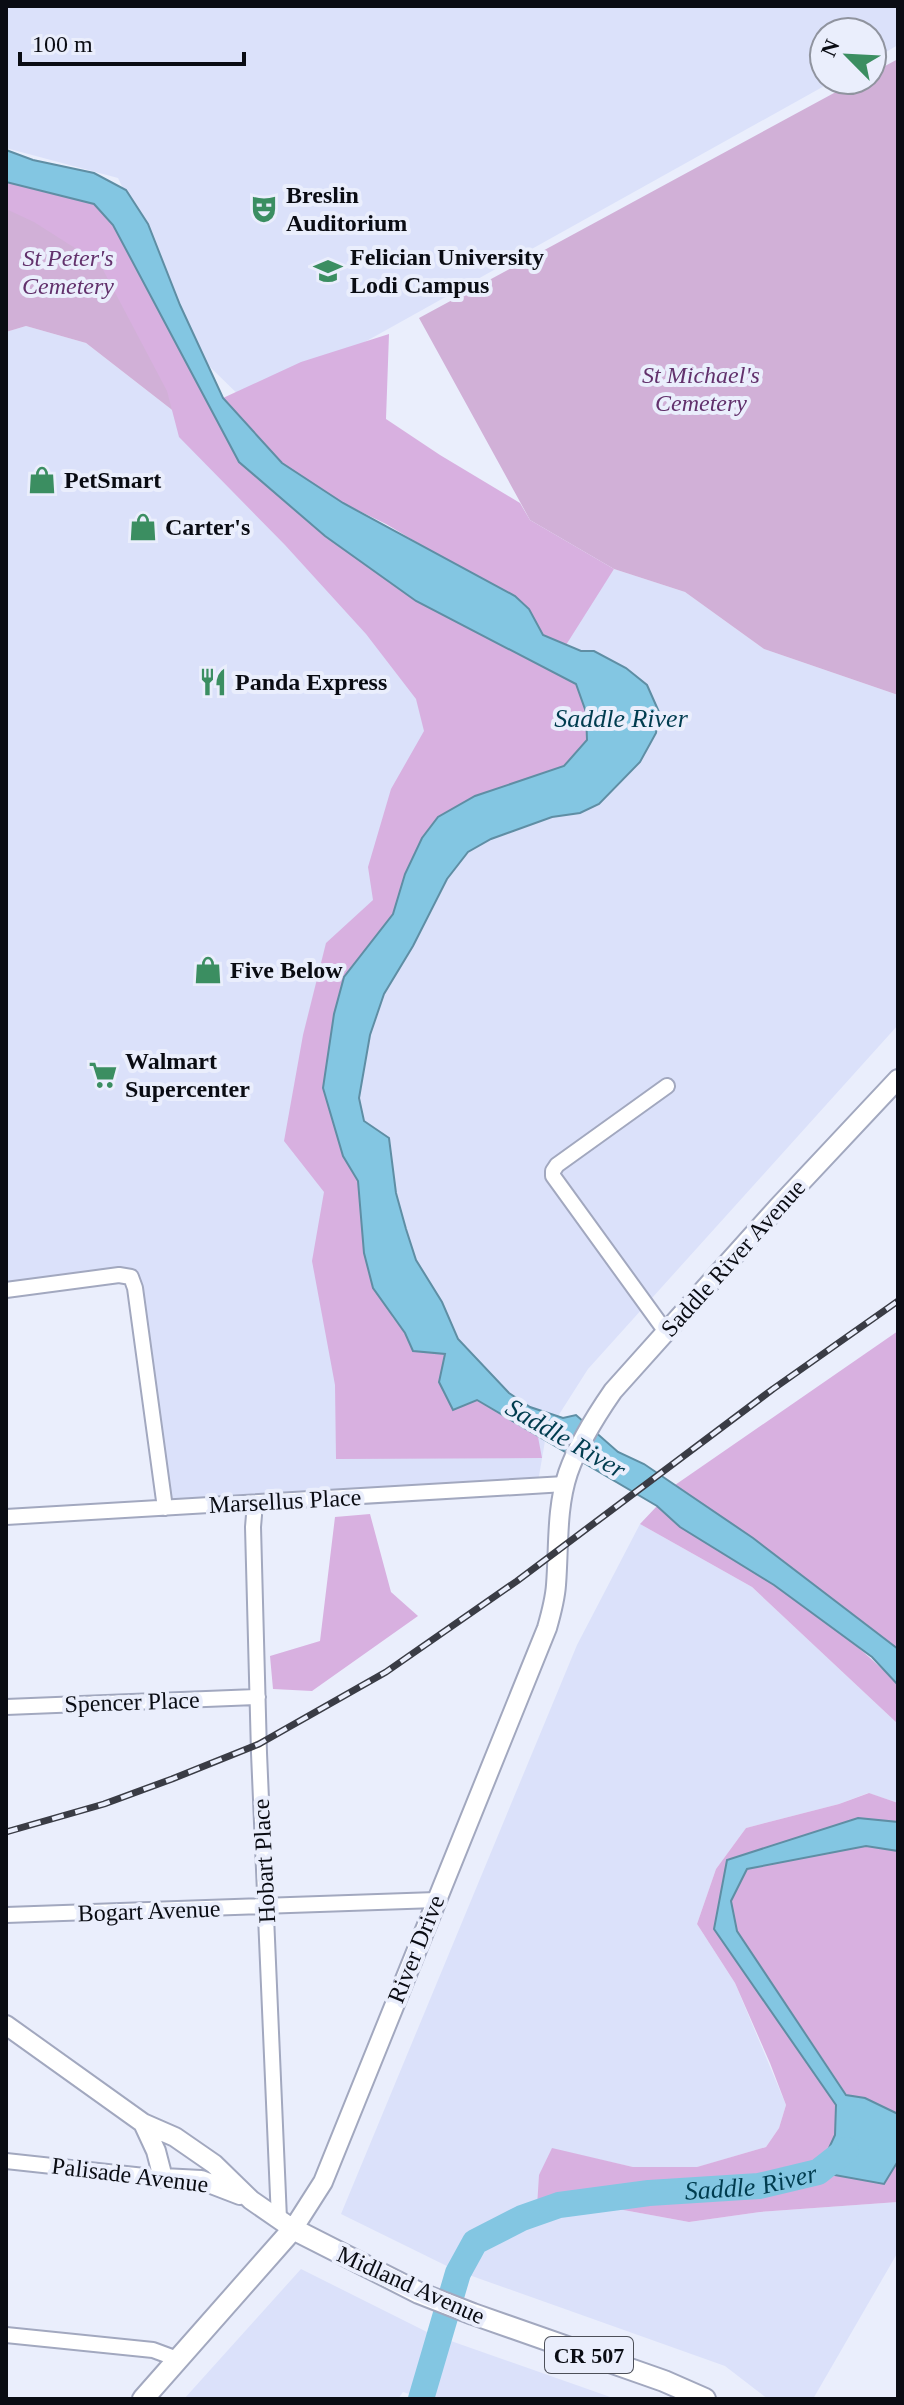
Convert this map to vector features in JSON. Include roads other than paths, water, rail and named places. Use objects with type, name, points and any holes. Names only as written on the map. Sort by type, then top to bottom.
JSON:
[{"type":"main road","name":"Midland Avenue","points":[[286,2224],[434,2299],[664,2381],[705,2399]]},
{"type":"main road","name":"River Drive","points":[[143,2399],[180,2360],[286,2224]]},
{"type":"street","name":"Saddle River Avenue","points":[[580,1445],[613,1391],[898,1079]]},
{"type":"street","points":[[666,1332],[561,1187],[553,1171],[557,1165],[667,1086]]},
{"type":"street","points":[[6,1290],[119,1275],[131,1277],[165,1508]]},
{"type":"street","name":"River Drive","points":[[286,2224],[323,2182],[547,1628],[556,1589],[556,1546],[566,1479],[580,1445]]},
{"type":"street","name":"Marsellus Place","points":[[6,1517],[255,1503],[566,1479]]},
{"type":"street","name":"Hobart Place","points":[[255,1503],[258,1697],[267,1907],[286,2224]]},
{"type":"street","name":"Spencer Place","points":[[6,1707],[258,1697]]},
{"type":"street","name":"Bogart Avenue","points":[[6,1915],[436,1900]]},
{"type":"street","name":"Midland Avenue","points":[[6,2025],[143,2123],[175,2137],[214,2164],[251,2200],[286,2224]]},
{"type":"street","points":[[143,2123],[156,2151],[163,2178]]},
{"type":"street","name":"Palisade Avenue","points":[[6,2161],[201,2180],[251,2200]]},
{"type":"street","points":[[6,2335],[153,2350],[180,2360]]},
{"type":"water","name":"Saddle River","points":[[6,150],[33,160],[94,173],[126,190],[148,224],[180,305],[223,398],[282,463],[343,503],[515,596],[529,609],[543,635],[581,651],[594,651],[626,668],[647,685],[659,712],[656,733],[640,762],[599,804],[580,813],[552,817],[491,839],[468,852],[447,879],[384,994],[370,1035],[359,1098],[364,1121],[389,1138],[396,1193],[416,1260],[442,1302],[458,1339],[509,1393],[530,1407],[563,1418],[576,1415],[618,1452],[644,1464],[753,1538],[898,1649],[898,1685],[872,1657],[774,1585],[680,1527],[657,1506],[477,1400],[453,1410],[439,1382],[445,1354],[413,1351],[405,1333],[373,1288],[364,1253],[358,1181],[343,1156],[323,1088],[334,1014],[344,977],[393,914],[405,874],[422,838],[438,817],[475,796],[564,766],[587,740],[586,712],[576,684],[416,601],[325,536],[239,462],[113,225],[94,204],[6,182]]},
{"type":"water","name":"Saddle River","points":[[858,1818],[898,1822],[898,1851],[866,1846],[747,1869],[731,1901],[737,1931],[846,2095],[865,2098],[898,2114],[898,2161],[884,2184],[818,2172],[835,2135],[836,2105],[714,1929],[727,1860]]},
{"type":"waterway","name":"Saddle River","points":[[421,2399],[458,2273],[475,2242],[522,2218],[559,2205],[649,2193],[759,2186],[818,2172],[846,2150]]},
{"type":"railway","points":[[6,1832],[104,1804],[259,1744],[386,1672],[517,1581],[773,1389],[898,1301]]},
{"type":"place","name":"Breslin Auditorium","points":[[264,209]]},
{"type":"place","name":"Felician University Lodi Campus","points":[[328,271]]},
{"type":"place","name":"PetSmart","points":[[42,480]]},
{"type":"place","name":"Carter's","points":[[143,527]]},
{"type":"place","name":"Panda Express","points":[[213,682]]},
{"type":"place","name":"Five Below","points":[[208,970]]},
{"type":"place","name":"Walmart Supercenter","points":[[103,1075]]},
{"type":"park label","name":"St Peter's Cemetery","points":[[68,272]]},
{"type":"park label","name":"St Michael's Cemetery","points":[[701,389]]}]
